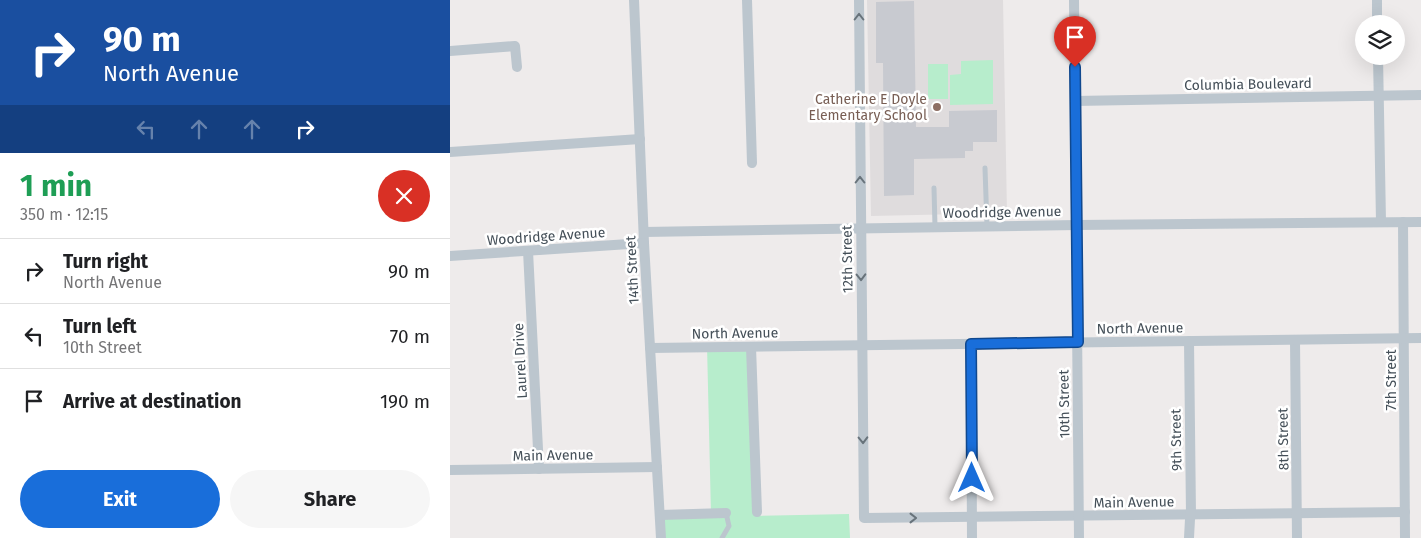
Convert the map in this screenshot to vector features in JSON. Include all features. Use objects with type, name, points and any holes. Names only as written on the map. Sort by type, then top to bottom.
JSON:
[{"type":"street","name":"14th Street","points":[[634,0],[644,238],[661,538]]},
{"type":"street","points":[[747,0],[752,163]]},
{"type":"street","name":"12th Street","points":[[859,0],[864,518]]},
{"type":"street","name":"10th Street","points":[[1074,0],[1079,538]]},
{"type":"street","points":[[1377,0],[1377,15]]},
{"type":"street","points":[[450,51],[515,46],[517,67]]},
{"type":"street","points":[[1378,65],[1381,222]]},
{"type":"street","name":"Columbia Boulevard","points":[[1075,101],[1378,95],[1421,96]]},
{"type":"street","points":[[450,152],[640,139]]},
{"type":"street","name":"7th Street","points":[[1403,222],[1405,538]]},
{"type":"street","name":"Woodridge Avenue","points":[[450,256],[528,251],[644,238],[861,228],[1076,224],[1421,222]]},
{"type":"street","name":"Laurel Drive","points":[[528,251],[539,469]]},
{"type":"street","name":"North Avenue","points":[[650,348],[1421,338]]},
{"type":"street","name":"8th Street","points":[[1295,340],[1297,538]]},
{"type":"street","name":"9th Street","points":[[1188,341],[1190,538]]},
{"type":"street","points":[[971,344],[972,538]]},
{"type":"street","points":[[751,346],[756,512]]},
{"type":"street","name":"Main Avenue","points":[[450,470],[657,467]]},
{"type":"street","name":"Main Avenue","points":[[864,518],[1405,512]]},
{"type":"street","points":[[660,515],[726,513]]},
{"type":"lane","points":[[985,168],[987,226]]},
{"type":"lane","points":[[934,188],[935,227]]},
{"type":"lane","points":[[722,538],[730,526],[726,513]]},
{"type":"shaded area","name":"Catherine E Doyle Elementary School","points":[[867,0],[1003,0],[1007,213],[871,216]]},
{"type":"green space","points":[[993,60],[993,104],[950,105],[950,75],[961,74],[961,61]]},
{"type":"green space","points":[[928,64],[948,64],[948,99],[928,99]]},
{"type":"green space","points":[[754,344],[754,516],[849,514],[850,538],[662,538],[661,512],[711,514],[707,345]]},
{"type":"building","points":[[914,1],[916,127],[949,127],[949,111],[997,110],[997,142],[973,142],[973,151],[965,151],[965,158],[914,159],[914,195],[884,196],[883,63],[876,63],[876,2]]},
{"type":"place","name":"Catherine E Doyle Elementary School","points":[[937,107]]},
{"type":"route","points":[[972,478],[971,344],[1078,342],[1075,67]]}]
